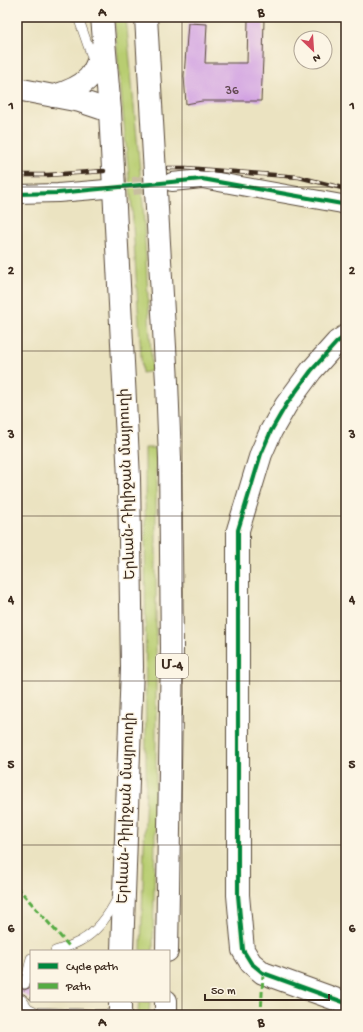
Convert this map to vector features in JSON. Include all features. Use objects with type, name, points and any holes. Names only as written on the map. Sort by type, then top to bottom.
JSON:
[{"type":"main road","name":"Երևան-Դիլիջան մայրուղի","points":[[102,17],[110,110],[129,478],[132,667],[122,950]]},
{"type":"main road","name":"Մ-4","points":[[149,18],[170,458],[172,648],[167,950]]},
{"type":"main road","points":[[54,96],[82,85],[96,69],[104,40]]},
{"type":"main road","points":[[17,89],[80,101],[110,110]]},
{"type":"main road","points":[[346,336],[337,342],[311,371],[286,405],[271,431],[261,454],[238,530],[238,895],[243,950],[251,963],[263,973],[346,1003]]},
{"type":"main road","points":[[120,1002],[120,1015]]},
{"type":"main road","points":[[166,1002],[166,1015]]},
{"type":"street","points":[[172,182],[202,179],[342,204],[346,206]]},
{"type":"street","points":[[17,194],[58,193],[106,189]]},
{"type":"lane","points":[[78,17],[96,69]]},
{"type":"lane","points":[[84,34],[104,40]]},
{"type":"lane","points":[[57,950],[82,940],[106,918],[125,881]]},
{"type":"lane","points":[[25,984],[30,962]]},
{"type":"lane","points":[[22,1000],[28,1008],[36,1012],[120,1015]]},
{"type":"green space","points":[[114,17],[126,17],[143,205],[152,371],[142,373],[132,209]]},
{"type":"green space","points":[[145,448],[156,448],[156,779],[153,950],[141,950],[146,780]]},
{"type":"green space","points":[[139,1002],[150,1002],[149,1015],[138,1015]]},
{"type":"building","points":[[248,19],[264,19],[261,101],[202,101],[186,104],[184,76],[188,23],[207,24],[205,63],[247,63]]},
{"type":"building","points":[[17,983],[19,983],[21,988],[24,990],[30,986],[30,999],[24,994],[17,997]]},
{"type":"tunnel","points":[[106,189],[169,182]]},
{"type":"railway","points":[[168,168],[186,168],[299,177],[346,189]]},
{"type":"railway","points":[[17,175],[48,175],[104,171]]},
{"type":"marked path","points":[[17,887],[69,946]]},
{"type":"marked path","points":[[261,1015],[263,973]]},
{"type":"cycle path","points":[[17,194],[58,193],[202,179],[342,204],[346,206]]},
{"type":"cycle path","points":[[346,336],[337,342],[311,371],[286,405],[271,431],[261,454],[238,530],[238,895],[243,950],[251,963],[263,973],[346,1003]]}]
